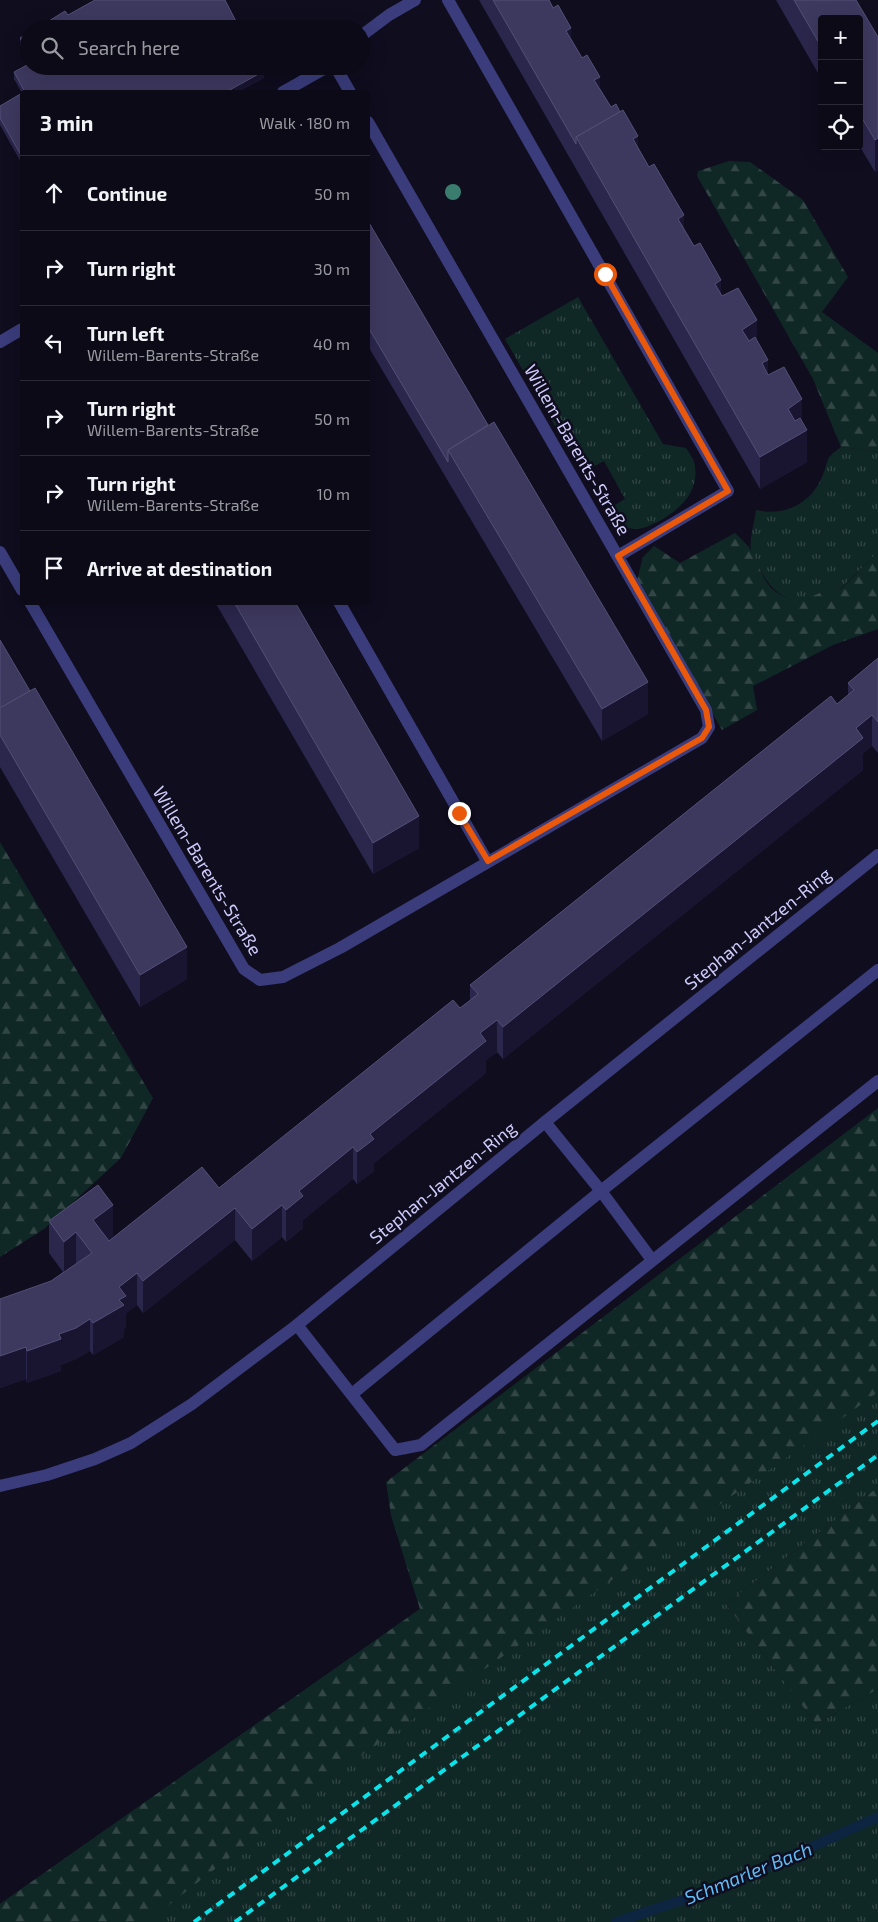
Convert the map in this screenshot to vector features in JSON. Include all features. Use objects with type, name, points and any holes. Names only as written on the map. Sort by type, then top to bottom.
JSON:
[{"type":"street","points":[[370,29],[389,15],[415,0]]},
{"type":"street","points":[[448,0],[728,491],[618,556]]},
{"type":"street","points":[[287,90],[313,75]]},
{"type":"street","points":[[340,75],[349,90]]},
{"type":"street","name":"Willem-Barents-Straße","points":[[32,605],[244,969],[260,980],[283,977],[340,948],[702,738],[709,727],[706,710],[370,125]]},
{"type":"street","points":[[0,342],[20,330]]},
{"type":"street","points":[[0,552],[20,587]]},
{"type":"street","points":[[341,605],[488,861]]},
{"type":"street","name":"Stephan-Jantzen-Ring","points":[[0,1486],[47,1475],[95,1459],[131,1443],[192,1404],[297,1325],[545,1122],[878,855]]},
{"type":"street","points":[[352,1394],[601,1191],[878,970]]},
{"type":"street","points":[[297,1325],[395,1450],[421,1445],[878,1081]]},
{"type":"street","points":[[545,1122],[601,1191],[652,1260]]},
{"type":"green space","points":[[729,161],[750,162],[803,200],[848,277],[822,312],[878,353],[878,452],[841,447],[813,379],[697,176],[698,171]]},
{"type":"green space","points":[[578,297],[663,444],[686,448],[694,462],[695,480],[689,496],[670,514],[645,527],[634,529],[626,527],[603,512],[625,499],[604,461],[582,473],[505,339]]},
{"type":"green space","points":[[841,447],[878,452],[878,552],[839,590],[830,586],[819,594],[808,598],[798,600],[789,598],[780,594],[772,587],[752,554],[751,541],[756,510],[767,512],[787,509],[805,500],[818,485],[830,457]]},
{"type":"green space","points":[[735,533],[753,553],[770,587],[786,597],[794,599],[813,596],[830,586],[840,590],[878,552],[878,629],[833,645],[753,686],[757,710],[722,730],[637,580],[643,557],[654,546],[680,563]]},
{"type":"green space","points":[[0,842],[153,1098],[121,1158],[44,1229],[0,1257]]},
{"type":"green space","points":[[878,1108],[878,1392],[355,1760],[147,1922],[0,1922],[0,1904],[420,1609],[391,1515],[386,1482]]},
{"type":"green space","points":[[878,1133],[878,1487],[726,1604],[816,1724],[878,1689],[878,1922],[0,1922],[0,1904],[420,1609],[391,1515]]},
{"type":"green space","points":[[878,1487],[878,1689],[816,1724],[726,1604]]},
{"type":"building","points":[[95,0],[225,0],[235,20],[50,20],[65,11],[68,15]]},
{"type":"building","points":[[493,0],[549,0],[553,8],[558,5],[571,28],[566,31],[582,58],[587,55],[600,77],[594,80],[611,107],[616,104],[620,112],[576,137],[576,144]]},
{"type":"building","points":[[794,0],[856,0],[878,37],[878,138],[875,140],[863,120],[863,15],[818,15],[818,41]]},
{"type":"building","points":[[20,69],[20,75],[257,75],[230,90],[24,90],[14,72]]},
{"type":"building","points":[[20,94],[20,153],[0,118],[0,106]]},
{"type":"building","points":[[623,110],[638,136],[633,139],[649,167],[654,164],[684,215],[678,219],[694,246],[700,243],[721,280],[715,284],[722,296],[738,288],[757,320],[742,330],[749,341],[755,337],[768,360],[762,363],[768,375],[784,367],[802,399],[788,409],[795,421],[800,418],[807,430],[760,457],[576,137]]},
{"type":"building","points":[[370,224],[488,425],[448,450],[448,462],[370,330]]},
{"type":"building","points":[[494,422],[648,682],[602,709],[448,450]]},
{"type":"building","points":[[236,605],[297,605],[419,816],[373,843]]},
{"type":"building","points":[[0,640],[30,691],[0,708]]},
{"type":"building","points":[[878,658],[878,722],[872,715],[856,728],[863,738],[503,1027],[497,1020],[480,1033],[486,1041],[370,1134],[374,1139],[357,1152],[353,1147],[299,1191],[303,1196],[286,1210],[282,1205],[252,1229],[235,1208],[143,1281],[137,1273],[119,1287],[126,1296],[119,1300],[124,1305],[93,1323],[90,1319],[76,1328],[59,1334],[61,1339],[27,1351],[26,1347],[0,1356],[0,1299],[51,1281],[92,1253],[76,1232],[64,1242],[49,1221],[98,1185],[113,1205],[93,1220],[109,1241],[202,1167],[219,1188],[453,1000],[460,1008],[478,994],[470,985],[831,696],[837,704],[854,690],[848,683]]},
{"type":"building","points":[[35,688],[187,947],[140,975],[0,735],[0,708]]},
{"type":"waterway","name":"Schmarler Bach","points":[[616,1922],[722,1887],[878,1817]]},
{"type":"railway","points":[[194,1922],[878,1421]]},
{"type":"railway","points":[[235,1922],[878,1455]]},
{"type":"route","points":[[459,813],[488,861],[702,738],[709,727],[706,710],[618,556],[728,491],[605,274]]}]
